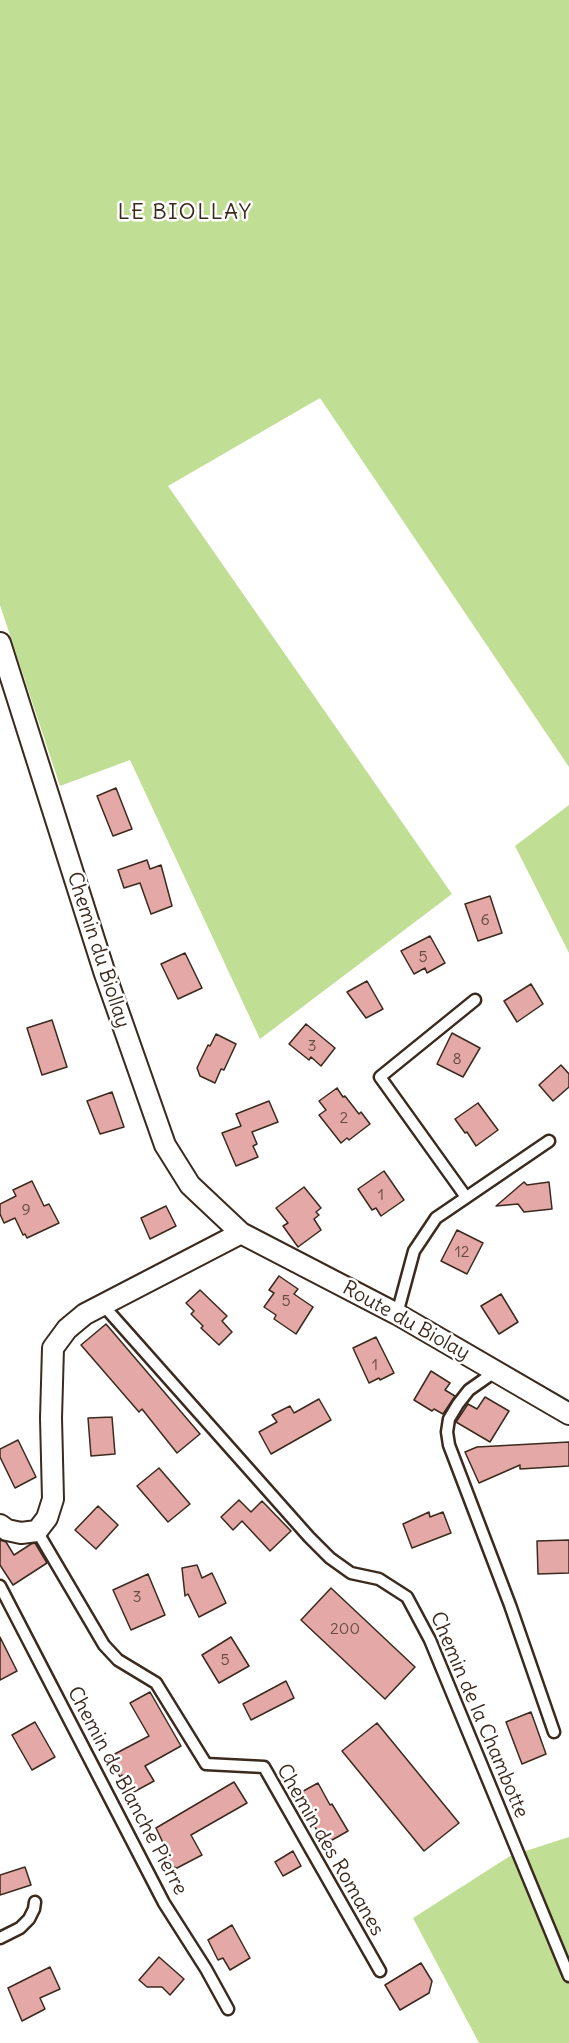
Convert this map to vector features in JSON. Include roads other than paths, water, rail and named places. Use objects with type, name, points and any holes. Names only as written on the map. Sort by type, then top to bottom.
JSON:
[{"type":"street","name":"Chemin du Biollay","points":[[0,643],[105,974],[165,1145],[190,1185],[241,1233]]},
{"type":"street","points":[[0,1525],[7,1530],[21,1533],[37,1531],[47,1518],[53,1499],[51,1418],[53,1348],[67,1329],[86,1314],[241,1233]]},
{"type":"street","name":"Route du Biolay","points":[[241,1233],[397,1314],[569,1414]]},
{"type":"lane","points":[[466,1197],[380,1077],[475,1000]]},
{"type":"lane","points":[[397,1314],[414,1251],[436,1218],[549,1141]]},
{"type":"lane","name":"Chemin de la Chambotte","points":[[103,1305],[330,1558],[351,1573],[379,1579],[407,1597],[430,1640],[569,1976]]},
{"type":"lane","points":[[496,1371],[469,1390],[449,1419],[447,1432],[449,1444],[510,1605],[554,1732]]},
{"type":"lane","name":"Chemin des Romanes","points":[[37,1531],[104,1645],[118,1660],[156,1683],[206,1764],[264,1767],[380,1971]]},
{"type":"lane","name":"Chemin de Blanche Pierre","points":[[0,1586],[164,1904],[228,2009]]},
{"type":"lane","points":[[0,1938],[20,1928],[29,1919],[34,1909],[34,1902]]},
{"type":"district","name":"LE BIOLLAY","points":[[185,213]]}]
